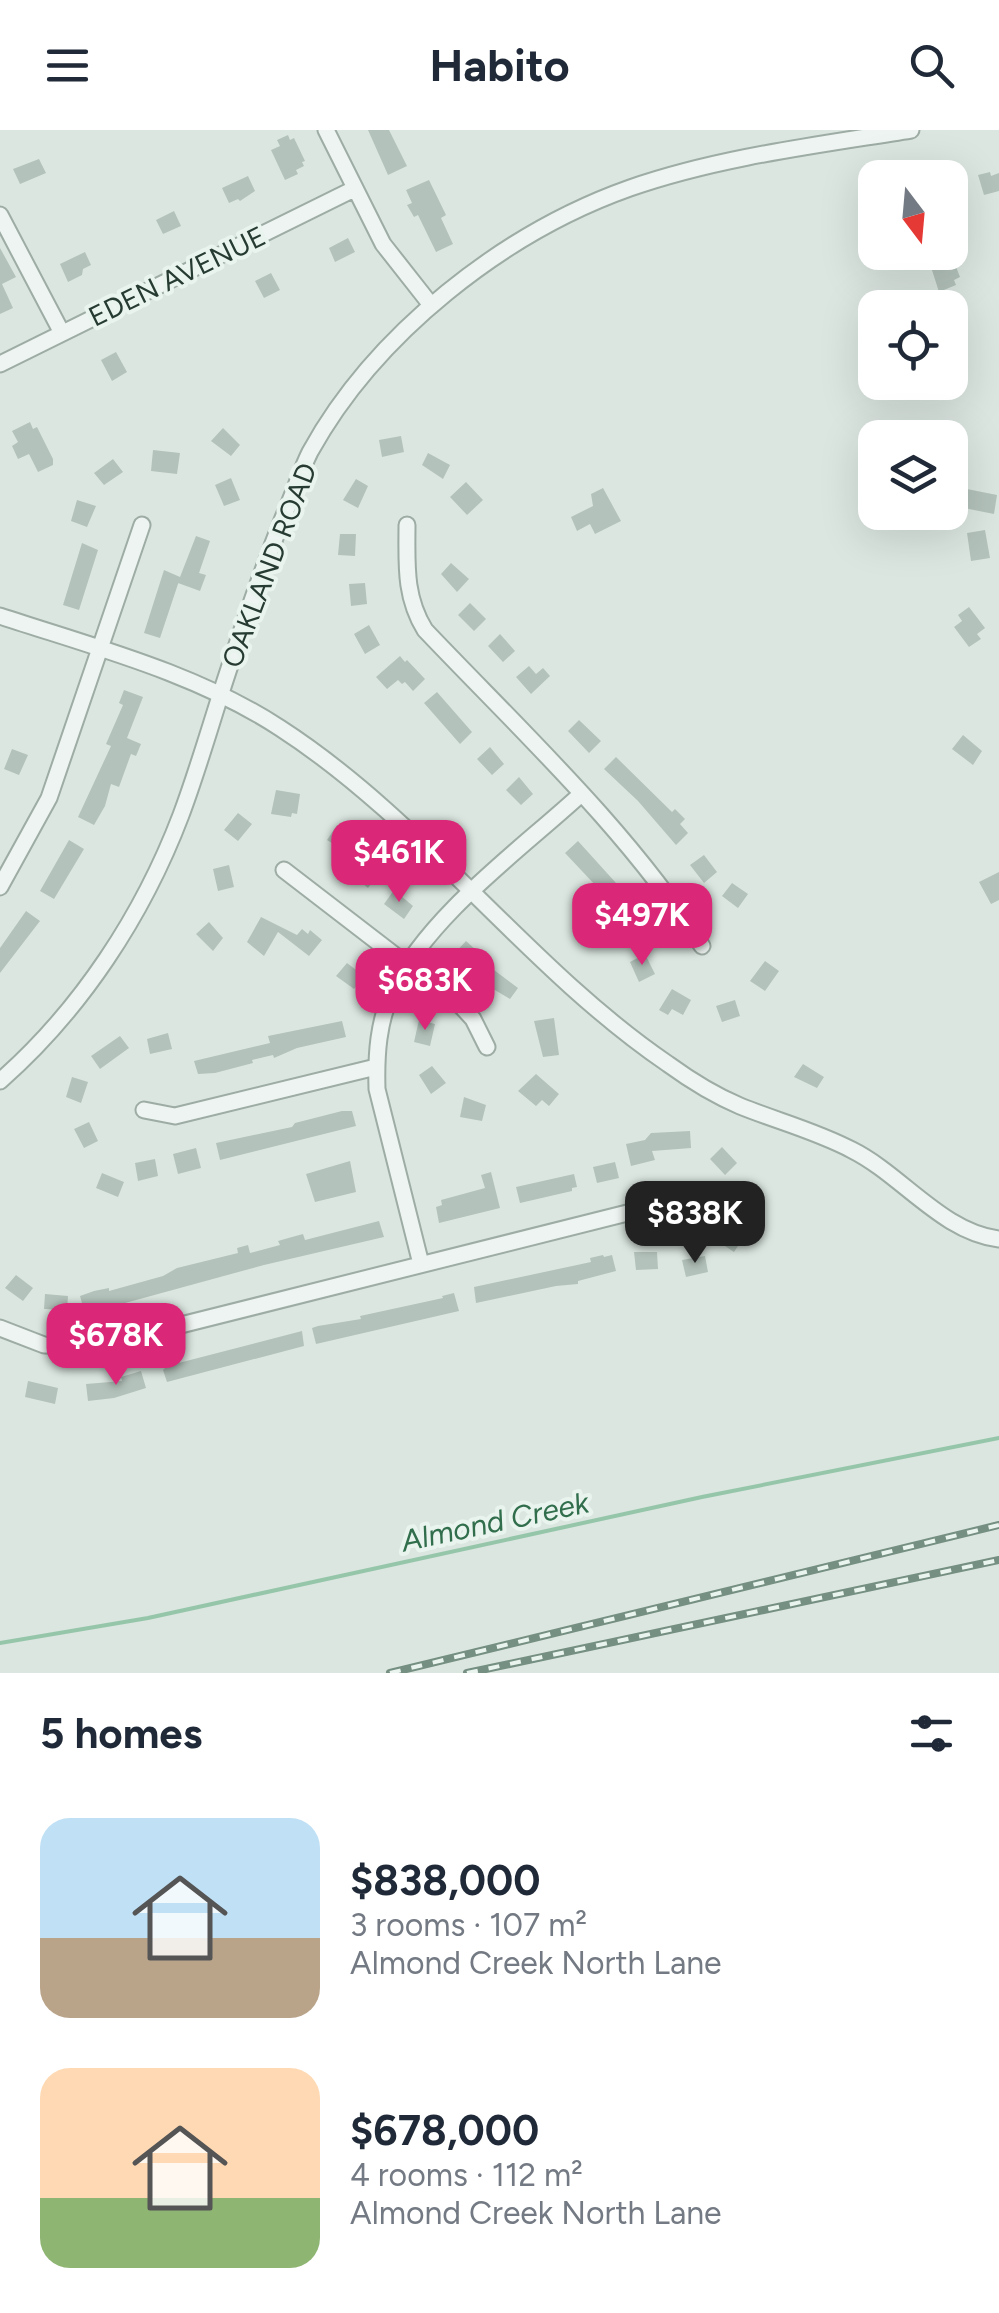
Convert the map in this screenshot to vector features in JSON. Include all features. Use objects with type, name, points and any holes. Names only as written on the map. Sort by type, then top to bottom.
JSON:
[{"type":"street","points":[[326,130],[383,244],[431,304]]},
{"type":"street","name":"OAKLAND ROAD","points":[[0,1081],[73,1004],[130,922],[181,816],[270,549],[310,454],[347,396],[431,304],[540,230],[631,188],[705,168],[911,130]]},
{"type":"street","name":"EDEN AVENUE","points":[[0,364],[354,189]]},
{"type":"street","points":[[0,215],[62,333]]},
{"type":"street","points":[[0,886],[49,798],[142,525]]},
{"type":"street","points":[[407,525],[408,586],[425,630],[632,848],[702,946]]},
{"type":"street","points":[[0,616],[221,693],[305,745],[424,846],[606,1019],[695,1082],[736,1104],[853,1150],[963,1228],[999,1239]]},
{"type":"street","points":[[421,1264],[377,1088],[382,1020],[392,990],[423,941],[580,796]]},
{"type":"street","points":[[284,870],[462,1007],[487,1047]]},
{"type":"street","points":[[144,1110],[175,1116],[376,1067]]},
{"type":"street","points":[[0,1328],[44,1345],[97,1346],[679,1200]]},
{"type":"building","points":[[368,130],[389,130],[407,166],[388,175]]},
{"type":"building","points":[[288,135],[290,140],[294,138],[305,161],[296,170],[298,174],[285,180],[271,150],[280,146],[277,140]]},
{"type":"building","points":[[39,159],[46,173],[20,184],[13,169]]},
{"type":"building","points":[[990,172],[991,176],[999,173],[999,191],[984,195],[978,175]]},
{"type":"building","points":[[248,176],[255,191],[229,203],[222,188]]},
{"type":"building","points":[[429,180],[446,215],[441,218],[453,244],[436,252],[418,215],[414,217],[407,205],[412,203],[406,190]]},
{"type":"building","points":[[174,211],[181,226],[163,234],[156,220]]},
{"type":"building","points":[[348,238],[355,252],[335,262],[329,248]]},
{"type":"building","points":[[0,248],[16,277],[2,284],[13,308],[0,314]]},
{"type":"building","points":[[85,252],[91,265],[68,282],[60,264]]},
{"type":"building","points":[[932,270],[957,270],[960,277],[954,280],[956,285],[938,290]]},
{"type":"building","points":[[271,273],[280,290],[264,298],[255,281]]},
{"type":"building","points":[[116,352],[127,372],[112,381],[101,360]]},
{"type":"building","points":[[30,422],[33,429],[37,427],[53,459],[53,465],[38,472],[29,454],[18,459],[12,446],[18,442],[12,431]]},
{"type":"building","points":[[223,428],[240,445],[231,456],[211,441]]},
{"type":"building","points":[[401,436],[404,452],[382,457],[379,440]]},
{"type":"building","points":[[153,450],[180,453],[177,474],[151,471]]},
{"type":"building","points":[[428,453],[450,465],[443,479],[422,465]]},
{"type":"building","points":[[113,459],[123,472],[104,485],[94,473]]},
{"type":"building","points":[[231,478],[240,500],[224,506],[215,485]]},
{"type":"building","points":[[356,479],[368,486],[358,508],[343,500]]},
{"type":"building","points":[[466,482],[483,500],[467,515],[450,497]]},
{"type":"building","points":[[603,488],[621,521],[595,534],[590,524],[577,531],[571,517],[593,506],[591,494]]},
{"type":"building","points":[[968,489],[997,495],[994,514],[968,509]]},
{"type":"building","points":[[77,500],[96,506],[87,527],[71,521]]},
{"type":"building","points":[[985,530],[990,558],[971,561],[967,533]]},
{"type":"building","points":[[340,534],[356,534],[355,556],[338,555]]},
{"type":"building","points":[[196,536],[210,541],[199,573],[206,575],[200,591],[178,583],[160,638],[144,633],[164,570],[180,577]]},
{"type":"building","points":[[82,543],[98,550],[79,610],[63,605]]},
{"type":"building","points":[[451,563],[469,579],[457,592],[441,574]]},
{"type":"building","points":[[365,583],[367,604],[351,606],[349,584]]},
{"type":"building","points":[[470,603],[486,619],[474,631],[458,615]]},
{"type":"building","points":[[969,607],[985,628],[977,634],[981,639],[969,647],[954,627],[962,621],[958,615]]},
{"type":"building","points":[[369,625],[380,645],[365,654],[354,634]]},
{"type":"building","points":[[500,634],[515,651],[503,662],[488,646]]},
{"type":"building","points":[[400,656],[425,679],[413,691],[398,680],[387,689],[376,677]]},
{"type":"building","points":[[529,666],[536,674],[543,668],[550,676],[531,694],[516,677]]},
{"type":"building","points":[[124,690],[143,697],[127,738],[141,744],[136,756],[131,754],[119,787],[111,784],[94,825],[78,817],[111,746],[106,744],[123,705],[119,703]]},
{"type":"building","points":[[437,692],[472,732],[460,744],[424,703]]},
{"type":"building","points":[[579,720],[601,741],[589,753],[568,731]]},
{"type":"building","points":[[963,735],[982,751],[973,765],[952,749]]},
{"type":"building","points":[[490,747],[504,764],[492,775],[477,759]]},
{"type":"building","points":[[12,749],[28,755],[19,775],[4,769]]},
{"type":"building","points":[[616,757],[672,812],[675,809],[685,819],[680,824],[688,833],[676,845],[604,769]]},
{"type":"building","points":[[519,777],[533,794],[521,805],[506,790]]},
{"type":"building","points":[[276,790],[300,794],[297,814],[271,814]]},
{"type":"building","points":[[238,813],[252,824],[238,841],[224,830]]},
{"type":"building","points":[[337,825],[356,837],[346,852],[327,840]]},
{"type":"building","points":[[69,840],[84,849],[54,899],[40,891]]},
{"type":"building","points":[[578,841],[616,883],[613,886],[617,890],[601,904],[590,892],[597,887],[565,853]]},
{"type":"building","points":[[704,855],[717,872],[704,883],[690,865]]},
{"type":"building","points":[[361,857],[381,871],[368,888],[348,872]]},
{"type":"building","points":[[229,865],[234,887],[218,891],[213,869]]},
{"type":"building","points":[[999,872],[999,900],[991,904],[979,882]]},
{"type":"building","points":[[732,883],[748,894],[738,908],[722,896]]},
{"type":"building","points":[[394,890],[413,906],[404,919],[384,904]]},
{"type":"building","points":[[630,904],[647,921],[634,933],[618,915]]},
{"type":"building","points":[[26,911],[40,921],[0,973],[0,948]]},
{"type":"building","points":[[261,917],[297,935],[302,929],[308,934],[310,930],[322,940],[309,956],[278,932],[264,956],[247,942]]},
{"type":"building","points":[[209,922],[223,938],[213,951],[196,934]]},
{"type":"building","points":[[466,941],[489,962],[486,964],[518,988],[510,999],[488,986],[454,954]]},
{"type":"building","points":[[645,954],[655,974],[639,982],[630,962]]},
{"type":"building","points":[[765,961],[779,971],[765,991],[750,981]]},
{"type":"building","points":[[347,963],[364,976],[354,989],[336,976]]},
{"type":"building","points":[[672,989],[691,1000],[683,1015],[672,1009],[668,1015],[659,1010]]},
{"type":"building","points":[[735,1000],[740,1016],[722,1022],[716,1006]]},
{"type":"building","points":[[554,1018],[559,1055],[543,1057],[534,1021]]},
{"type":"building","points":[[419,1020],[435,1024],[430,1046],[414,1042]]},
{"type":"building","points":[[342,1021],[346,1037],[215,1073],[198,1074],[194,1061],[270,1043],[268,1036]]},
{"type":"building","points":[[168,1033],[172,1049],[150,1054],[147,1039]]},
{"type":"building","points":[[120,1036],[129,1048],[100,1069],[91,1056]]},
{"type":"building","points":[[803,1064],[824,1077],[817,1088],[794,1077]]},
{"type":"building","points":[[432,1066],[446,1083],[431,1094],[419,1075]]},
{"type":"building","points":[[536,1074],[559,1094],[549,1106],[542,1100],[536,1106],[518,1091]]},
{"type":"building","points":[[72,1077],[88,1082],[81,1103],[66,1097]]},
{"type":"building","points":[[464,1097],[486,1105],[482,1121],[460,1117]]},
{"type":"building","points":[[352,1111],[356,1126],[220,1160],[216,1143],[292,1127]]},
{"type":"building","points":[[89,1122],[98,1141],[84,1148],[74,1129]]},
{"type":"building","points":[[690,1131],[691,1148],[652,1151],[655,1160],[631,1166],[626,1144],[645,1140],[651,1133]]},
{"type":"building","points":[[722,1147],[737,1163],[725,1175],[710,1159]]},
{"type":"building","points":[[196,1148],[201,1168],[178,1174],[173,1154]]},
{"type":"building","points":[[155,1159],[158,1176],[138,1181],[135,1163]]},
{"type":"building","points":[[350,1161],[356,1192],[315,1202],[306,1174]]},
{"type":"building","points":[[615,1162],[619,1178],[597,1183],[593,1167]]},
{"type":"building","points":[[491,1172],[500,1208],[439,1223],[436,1207],[442,1205],[441,1200],[485,1188],[481,1175]]},
{"type":"building","points":[[102,1173],[124,1182],[118,1197],[96,1188]]},
{"type":"building","points":[[574,1174],[577,1187],[572,1191],[520,1203],[516,1187]]},
{"type":"building","points":[[757,1186],[759,1208],[743,1210],[748,1202],[737,1203],[735,1188]]},
{"type":"building","points":[[379,1221],[384,1237],[85,1314],[80,1296],[94,1291],[109,1291],[163,1276],[177,1268],[238,1253],[237,1248],[248,1245],[250,1253],[303,1234],[305,1240]]},
{"type":"building","points":[[732,1225],[746,1234],[734,1252],[722,1244]]},
{"type":"building","points":[[634,1252],[657,1252],[658,1269],[636,1270]]},
{"type":"building","points":[[612,1255],[616,1271],[578,1284],[476,1303],[474,1287],[591,1262],[590,1258]]},
{"type":"building","points":[[705,1256],[708,1272],[686,1277],[682,1260]]},
{"type":"building","points":[[16,1275],[33,1288],[23,1301],[5,1288]]},
{"type":"building","points":[[454,1293],[459,1311],[316,1344],[312,1328]]},
{"type":"building","points":[[45,1294],[68,1296],[67,1310],[44,1309]]},
{"type":"building","points":[[302,1331],[304,1346],[167,1382],[163,1370],[167,1366]]},
{"type":"building","points":[[141,1371],[146,1388],[88,1401],[86,1384],[122,1381],[121,1377]]},
{"type":"building","points":[[28,1381],[58,1388],[55,1404],[25,1397]]},
{"type":"waterway","name":"Almond Creek","points":[[0,1643],[148,1618],[702,1497],[999,1438]]},
{"type":"railway","points":[[390,1673],[999,1525]]},
{"type":"railway","points":[[467,1673],[999,1560]]}]
